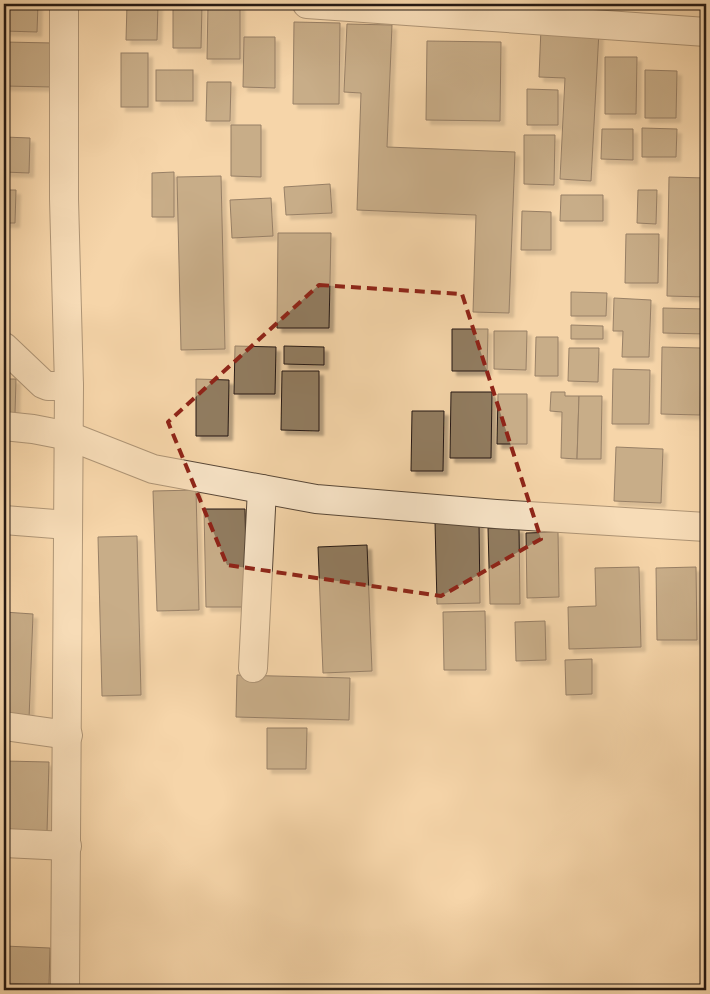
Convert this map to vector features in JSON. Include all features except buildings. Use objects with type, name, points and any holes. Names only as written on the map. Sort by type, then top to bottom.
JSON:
[{"type":"street","points":[[64,4],[64,199],[69,386],[66,990]]},
{"type":"street","points":[[306,4],[706,32]]},
{"type":"street","points":[[4,347],[43,384],[48,386],[69,386]]},
{"type":"street","points":[[4,426],[69,436],[153,468],[316,499],[496,514],[706,527]]},
{"type":"street","points":[[253,668],[262,489]]},
{"type":"street","points":[[4,520],[68,525]]},
{"type":"street","points":[[4,726],[68,735]]},
{"type":"street","points":[[4,843],[67,846]]},
{"type":"highlighted area","points":[[319,285],[462,294],[541,539],[441,596],[227,565],[168,422]]}]
